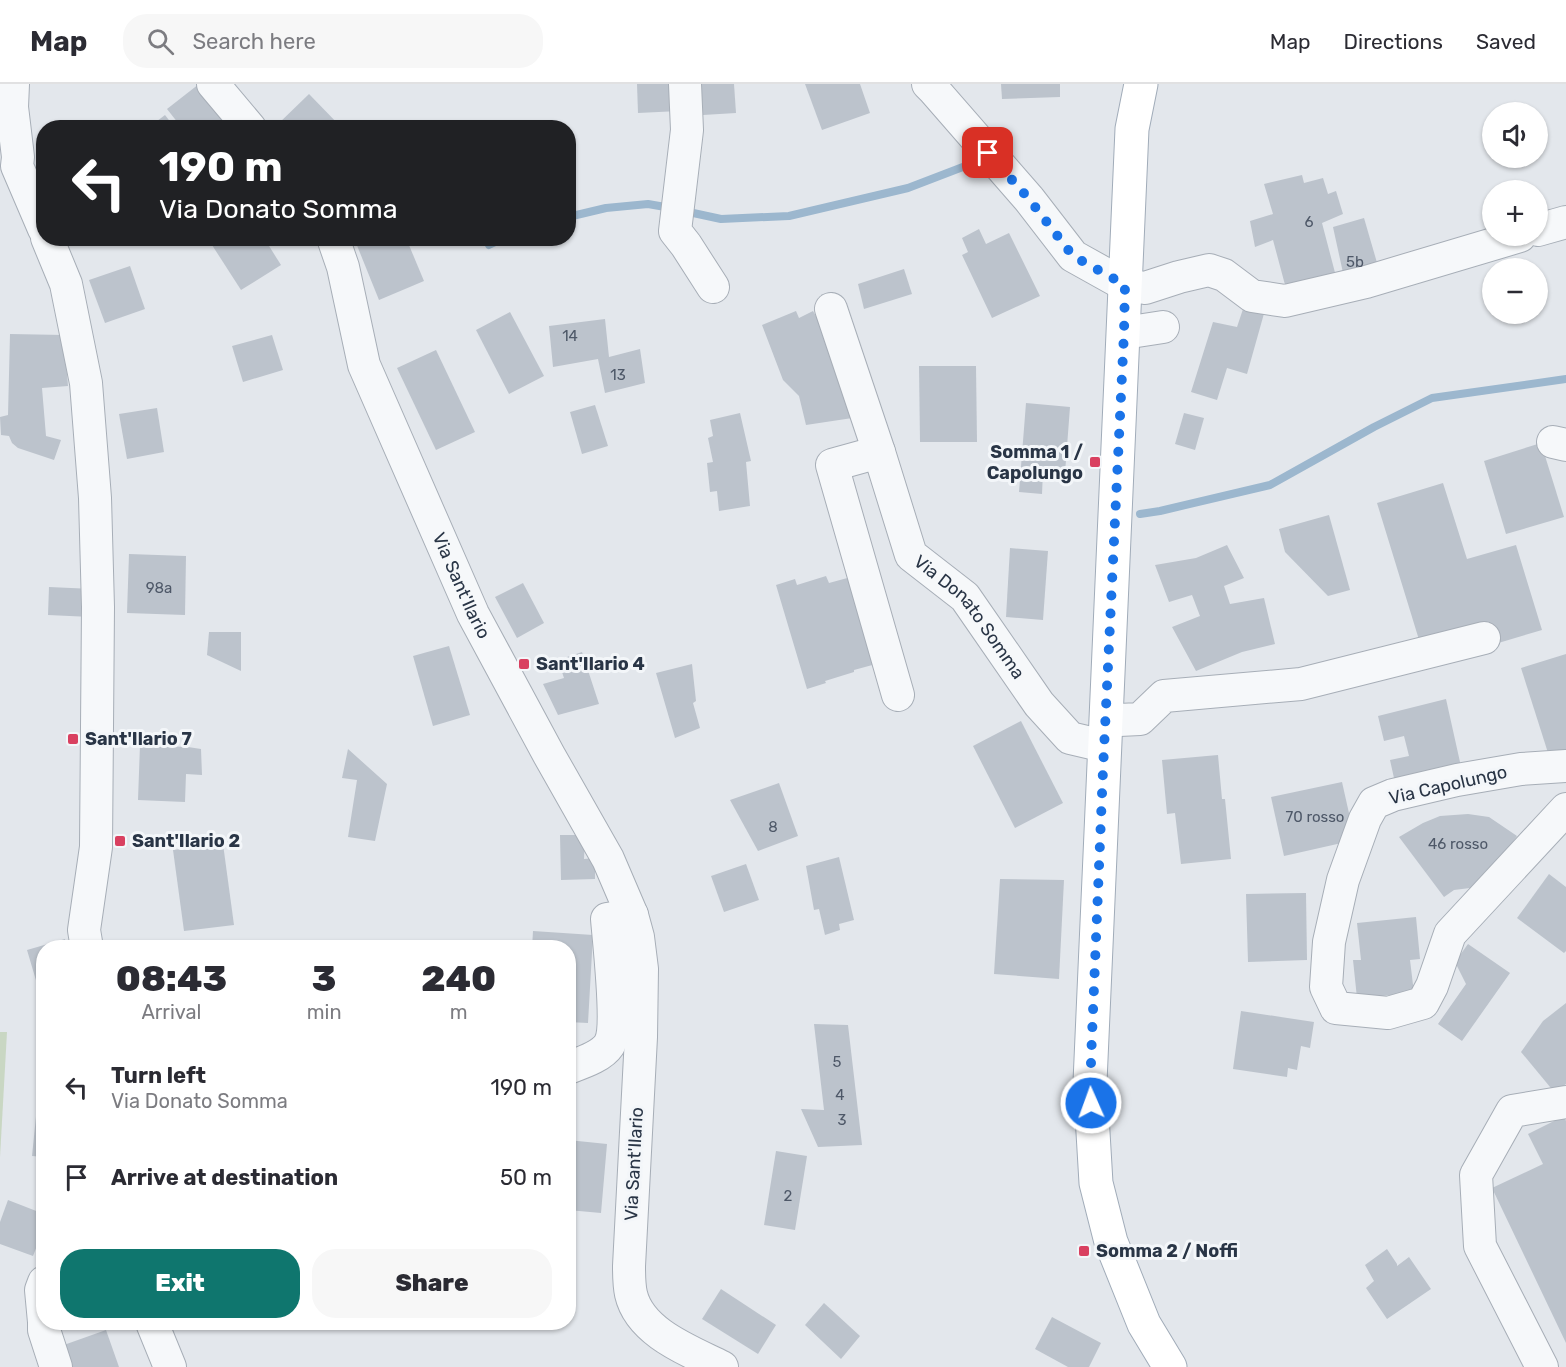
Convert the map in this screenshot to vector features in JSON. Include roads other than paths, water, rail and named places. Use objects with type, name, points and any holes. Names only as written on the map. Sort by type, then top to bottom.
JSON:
[{"type":"main road","points":[[1141,84],[1132,129],[1090,1082],[1096,1184],[1111,1242],[1144,1324],[1170,1367]]},
{"type":"street","points":[[13,84],[9,159],[17,166],[36,210]]},
{"type":"street","points":[[213,84],[243,120]]},
{"type":"street","points":[[685,84],[687,130],[675,231],[713,286]]},
{"type":"street","points":[[928,84],[1029,199],[1073,256],[1125,285],[1145,288],[1209,270],[1224,275],[1252,296],[1286,301],[1366,282],[1487,246]]},
{"type":"street","points":[[1548,227],[1566,222]]},
{"type":"street","points":[[50,246],[66,284],[86,383],[95,498],[98,607],[96,847],[84,930],[86,940]]},
{"type":"street","name":"Via Sant'Ilario","points":[[336,246],[343,267],[364,365],[468,603],[549,755],[608,859],[632,915],[638,937],[642,969],[641,1037],[629,1266],[631,1294],[639,1314],[662,1336],[722,1367]]},
{"type":"street","name":"Via Donato Somma","points":[[831,309],[911,555],[965,597],[1039,704],[1070,738],[1105,731],[1119,720],[1140,719],[1164,696],[1300,684],[1484,638]]},
{"type":"street","points":[[1124,333],[1163,327]]},
{"type":"street","points":[[879,452],[832,465],[898,695]]},
{"type":"street","name":"Via Capolungo","points":[[1566,766],[1521,769],[1457,780],[1393,795],[1374,803],[1365,819],[1343,880],[1329,942],[1326,987],[1336,1008],[1388,1013],[1423,1003],[1432,986],[1450,934],[1566,809]]},
{"type":"street","points":[[576,1064],[600,1054],[608,1047],[612,1039],[614,1021],[607,919],[632,915]]},
{"type":"street","points":[[1542,1367],[1480,1245],[1476,1175],[1512,1111],[1566,1102]]},
{"type":"street","points":[[44,1330],[56,1367]]},
{"type":"street","points":[[155,1330],[170,1367]]},
{"type":"waterway","points":[[684,211],[721,219],[789,216],[908,188],[968,165]]},
{"type":"waterway","points":[[576,215],[606,208],[648,204],[671,208]]},
{"type":"waterway","points":[[1140,514],[1270,485],[1374,427],[1432,398],[1566,379]]},
{"type":"place","name":"Somma 1 / Capolungo","points":[[1095,462]]},
{"type":"place","name":"Sant'Ilario 4","points":[[524,664]]},
{"type":"place","name":"Sant'Ilario 7","points":[[73,739]]},
{"type":"place","name":"Sant'Ilario 2","points":[[120,841]]},
{"type":"place","name":"Somma 2 / Noffi","points":[[1084,1251]]}]
